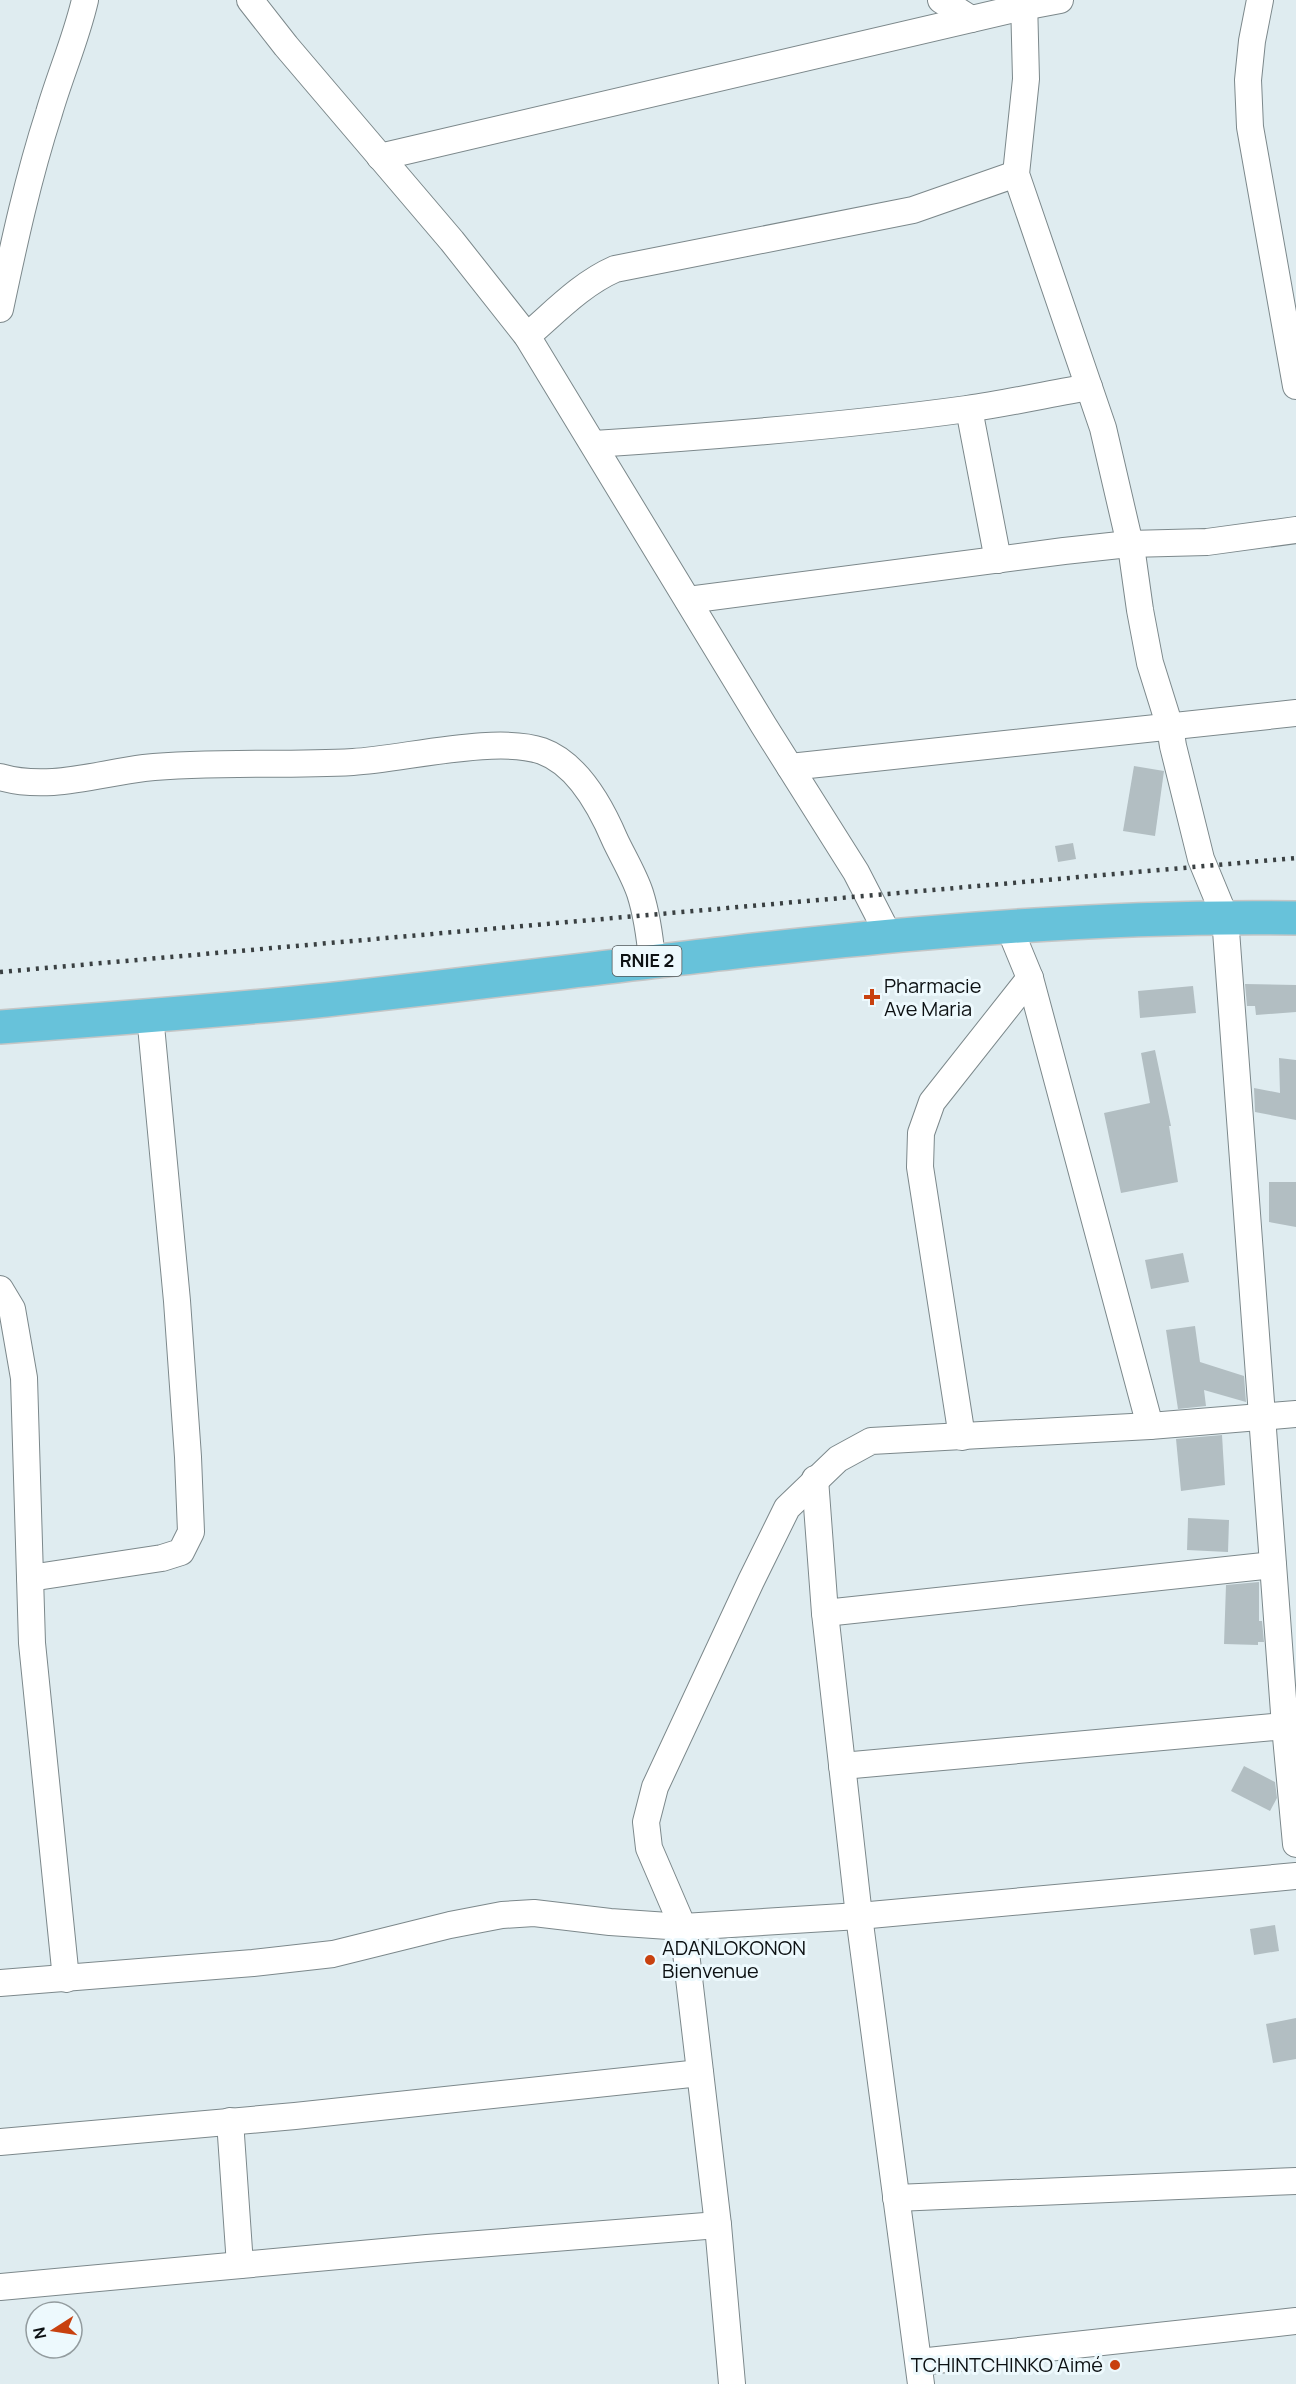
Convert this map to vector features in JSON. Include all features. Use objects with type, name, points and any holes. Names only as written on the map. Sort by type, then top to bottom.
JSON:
[{"type":"highway","name":"RNIE 2","points":[[0,1027],[325,1000],[652,960],[1009,927],[1225,917],[1296,918]]},
{"type":"street","points":[[0,309],[20,216],[49,113],[79,27],[85,0]]},
{"type":"street","points":[[250,0],[286,46],[452,241],[527,336],[856,872],[890,938]]},
{"type":"street","points":[[941,0],[971,19]]},
{"type":"street","points":[[381,158],[971,19],[1023,3],[1060,0]]},
{"type":"street","points":[[1260,0],[1252,41],[1248,80],[1250,127],[1296,386]]},
{"type":"street","points":[[1023,3],[1026,79],[1016,174],[1089,387],[1111,459],[1150,663],[1170,727],[1201,859],[1225,917],[1285,1726],[1296,1844]]},
{"type":"street","points":[[527,336],[578,291],[598,276],[615,268],[913,210],[1016,174]]},
{"type":"street","points":[[594,444],[710,437],[831,426],[969,409],[1089,387]]},
{"type":"street","points":[[969,409],[998,560]]},
{"type":"street","points":[[688,600],[1129,544],[1207,542],[1296,530]]},
{"type":"street","points":[[790,767],[1296,713]]},
{"type":"street","points":[[0,777],[45,783],[189,763],[353,762],[468,748],[512,746],[542,751],[566,765],[585,786],[607,820],[640,893],[650,935],[652,960]]},
{"type":"street","points":[[1009,927],[1030,978],[1150,1426]]},
{"type":"street","points":[[962,1437],[920,1167],[921,1133],[932,1102],[1030,978]]},
{"type":"street","points":[[30,1578],[162,1558],[181,1552],[190,1532],[188,1457],[177,1301],[150,1015]]},
{"type":"street","points":[[0,1289],[12,1309],[24,1378],[32,1643],[66,1979]]},
{"type":"street","points":[[732,2384],[718,2224],[683,1927],[649,1848],[646,1822],[655,1787],[751,1581],[788,1508],[815,1479],[838,1459],[871,1441],[1150,1426],[1296,1414]]},
{"type":"street","points":[[815,1479],[825,1613],[859,1916],[920,2373],[1296,2321]]},
{"type":"street","points":[[825,1613],[1274,1565]]},
{"type":"street","points":[[843,1766],[1285,1726]]},
{"type":"street","points":[[0,1983],[333,1954],[502,1914],[534,1913],[610,1922],[683,1927],[859,1916],[1296,1876]]},
{"type":"street","points":[[0,2142],[700,2073]]},
{"type":"street","points":[[230,2121],[240,2265]]},
{"type":"street","points":[[896,2198],[1296,2181]]},
{"type":"street","points":[[0,2287],[718,2224]]},
{"type":"building","points":[[1134,766],[1164,771],[1155,836],[1123,831]]},
{"type":"building","points":[[1073,843],[1076,859],[1058,862],[1055,846]]},
{"type":"building","points":[[1245,984],[1296,985],[1296,1012],[1256,1015],[1255,1006],[1247,1006]]},
{"type":"building","points":[[1193,986],[1196,1013],[1140,1018],[1138,991]]},
{"type":"building","points":[[1155,1050],[1171,1126],[1169,1126],[1178,1182],[1121,1193],[1104,1113],[1150,1103],[1141,1053]]},
{"type":"building","points":[[1279,1058],[1296,1060],[1296,1120],[1255,1112],[1254,1088],[1280,1093]]},
{"type":"building","points":[[1269,1182],[1296,1182],[1296,1227],[1269,1222]]},
{"type":"building","points":[[1183,1253],[1189,1282],[1151,1289],[1145,1260]]},
{"type":"building","points":[[1195,1326],[1200,1362],[1244,1376],[1246,1402],[1204,1390],[1206,1406],[1178,1409],[1166,1330]]},
{"type":"building","points":[[1222,1435],[1225,1485],[1181,1491],[1176,1439]]},
{"type":"building","points":[[1188,1518],[1229,1520],[1228,1552],[1187,1550]]},
{"type":"building","points":[[1259,1582],[1259,1621],[1262,1621],[1264,1642],[1258,1642],[1258,1645],[1224,1644],[1226,1585]]},
{"type":"building","points":[[1244,1766],[1275,1782],[1277,1798],[1270,1811],[1231,1791]]},
{"type":"building","points":[[1275,1925],[1279,1951],[1254,1955],[1250,1929]]},
{"type":"building","points":[[1296,2018],[1296,2059],[1273,2063],[1266,2024]]},
{"type":"railway","points":[[0,972],[1296,858]]},
{"type":"place","name":"Pharmacie Ave Maria","points":[[872,997]]},
{"type":"place","name":"ADANLOKONON Bienvenue","points":[[650,1960]]},
{"type":"place","name":"TCHINTCHINKO Aimé","points":[[1115,2365]]}]
